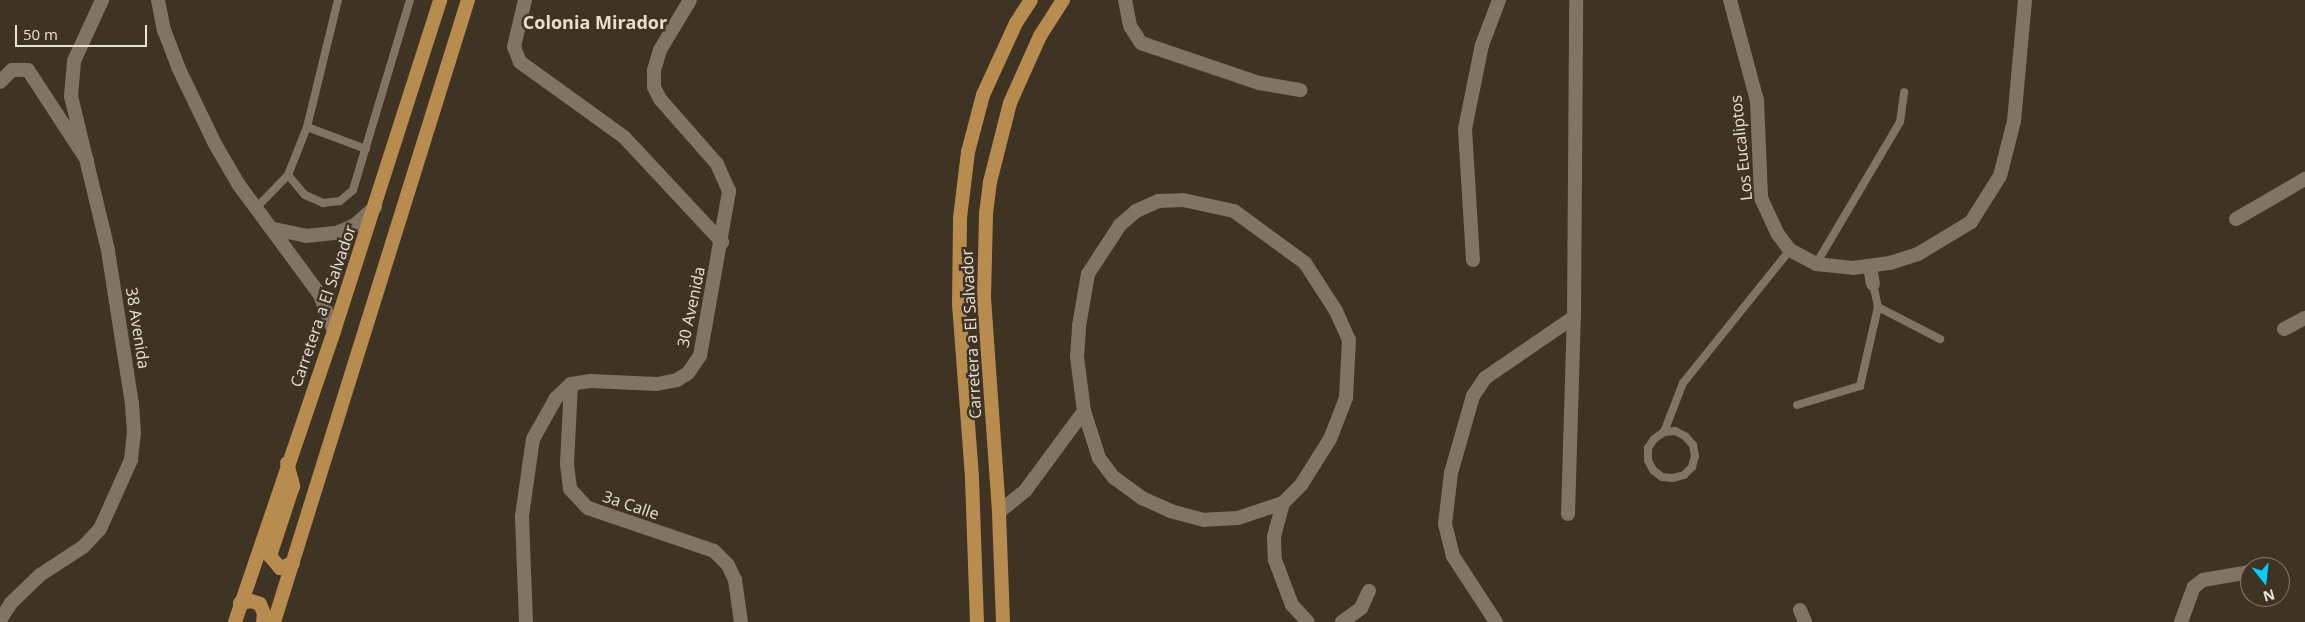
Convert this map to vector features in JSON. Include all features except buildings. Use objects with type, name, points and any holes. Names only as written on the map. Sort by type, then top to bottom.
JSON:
[{"type":"highway","name":"Carretera a El Salvador","points":[[234,622],[287,462],[334,331],[440,0]]},
{"type":"highway","points":[[274,622],[468,0]]},
{"type":"highway","name":"Carretera a El Salvador","points":[[977,622],[972,477],[959,304],[960,218],[968,152],[983,95],[1016,23],[1031,0]]},
{"type":"highway","name":"Carretera a El Salvador","points":[[1003,622],[999,512],[984,297],[990,182],[1010,103],[1040,36],[1063,0]]},
{"type":"highway","points":[[287,462],[293,486],[270,556],[280,568],[293,563]]},
{"type":"highway","points":[[240,603],[251,601],[260,604],[264,614],[263,622]]},
{"type":"street","name":"38 Avenida","points":[[0,620],[11,603],[40,575],[83,547],[100,529],[131,460],[134,433],[132,404],[108,250],[89,162],[71,96],[74,60],[102,0]]},
{"type":"street","points":[[158,0],[164,30],[193,103],[239,185],[274,229],[320,295],[334,331]]},
{"type":"street","points":[[525,0],[514,47],[520,62],[624,137],[722,242]]},
{"type":"street","name":"30 Avenida","points":[[571,384],[590,381],[657,384],[677,380],[688,373],[700,356],[722,242],[729,191],[724,175],[660,99],[654,87],[654,70],[660,50],[690,0]]},
{"type":"street","points":[[1125,0],[1130,26],[1142,43],[1259,83],[1300,90]]},
{"type":"street","points":[[1474,260],[1464,130],[1482,45],[1499,0]]},
{"type":"street","points":[[1568,514],[1574,317],[1576,0]]},
{"type":"street","name":"Los Eucaliptos","points":[[1730,0],[1757,101],[1761,198],[1777,233],[1790,250],[1816,264],[1839,268],[1870,267],[1918,254],[1971,222],[2000,176],[2014,120],[2025,0]]},
{"type":"street","points":[[0,82],[12,70],[28,70],[72,142],[89,162]]},
{"type":"street","points":[[2236,219],[2305,179]]},
{"type":"street","points":[[1183,200],[1234,211],[1305,263],[1332,304],[1349,340],[1346,398],[1330,439],[1302,485],[1283,503],[1238,518],[1204,520],[1171,511],[1142,498],[1114,478],[1100,458],[1084,411],[1077,357],[1079,326],[1088,274],[1120,224],[1136,211],[1158,201],[1183,200]]},
{"type":"street","points":[[274,229],[306,236],[338,233],[354,225],[375,207]]},
{"type":"street","points":[[1870,267],[1873,284]]},
{"type":"street","points":[[1496,622],[1453,556],[1445,524],[1451,473],[1473,396],[1485,378],[1574,317]]},
{"type":"street","points":[[2284,329],[2305,318]]},
{"type":"street","points":[[526,622],[522,516],[533,439],[556,398],[571,384]]},
{"type":"street","name":"3a Calle","points":[[571,384],[567,464],[570,489],[588,508],[714,551],[728,565],[735,580],[741,622]]},
{"type":"street","points":[[999,512],[1025,491],[1084,411]]},
{"type":"street","points":[[1283,503],[1274,537],[1275,560],[1292,605],[1308,622]]},
{"type":"street","points":[[2181,622],[2194,588],[2202,580],[2240,574]]},
{"type":"street","points":[[1342,622],[1361,608],[1369,591]]},
{"type":"lane","points":[[257,207],[288,175],[308,128],[338,0]]},
{"type":"lane","points":[[288,175],[305,195],[323,203],[340,201],[354,190],[410,0]]},
{"type":"lane","points":[[1816,264],[1900,122],[1904,92]]},
{"type":"lane","points":[[308,128],[366,149]]},
{"type":"lane","points":[[1664,432],[1675,431],[1685,436],[1693,445],[1695,456],[1692,466],[1684,475],[1673,478],[1662,477],[1653,470],[1648,460],[1648,448],[1654,438],[1664,432],[1683,383],[1790,250]]},
{"type":"lane","points":[[1797,405],[1860,386],[1878,307],[1873,284]]},
{"type":"lane","points":[[1878,307],[1940,339]]},
{"type":"district","name":"Colonia Mirador","points":[[595,22]]}]
